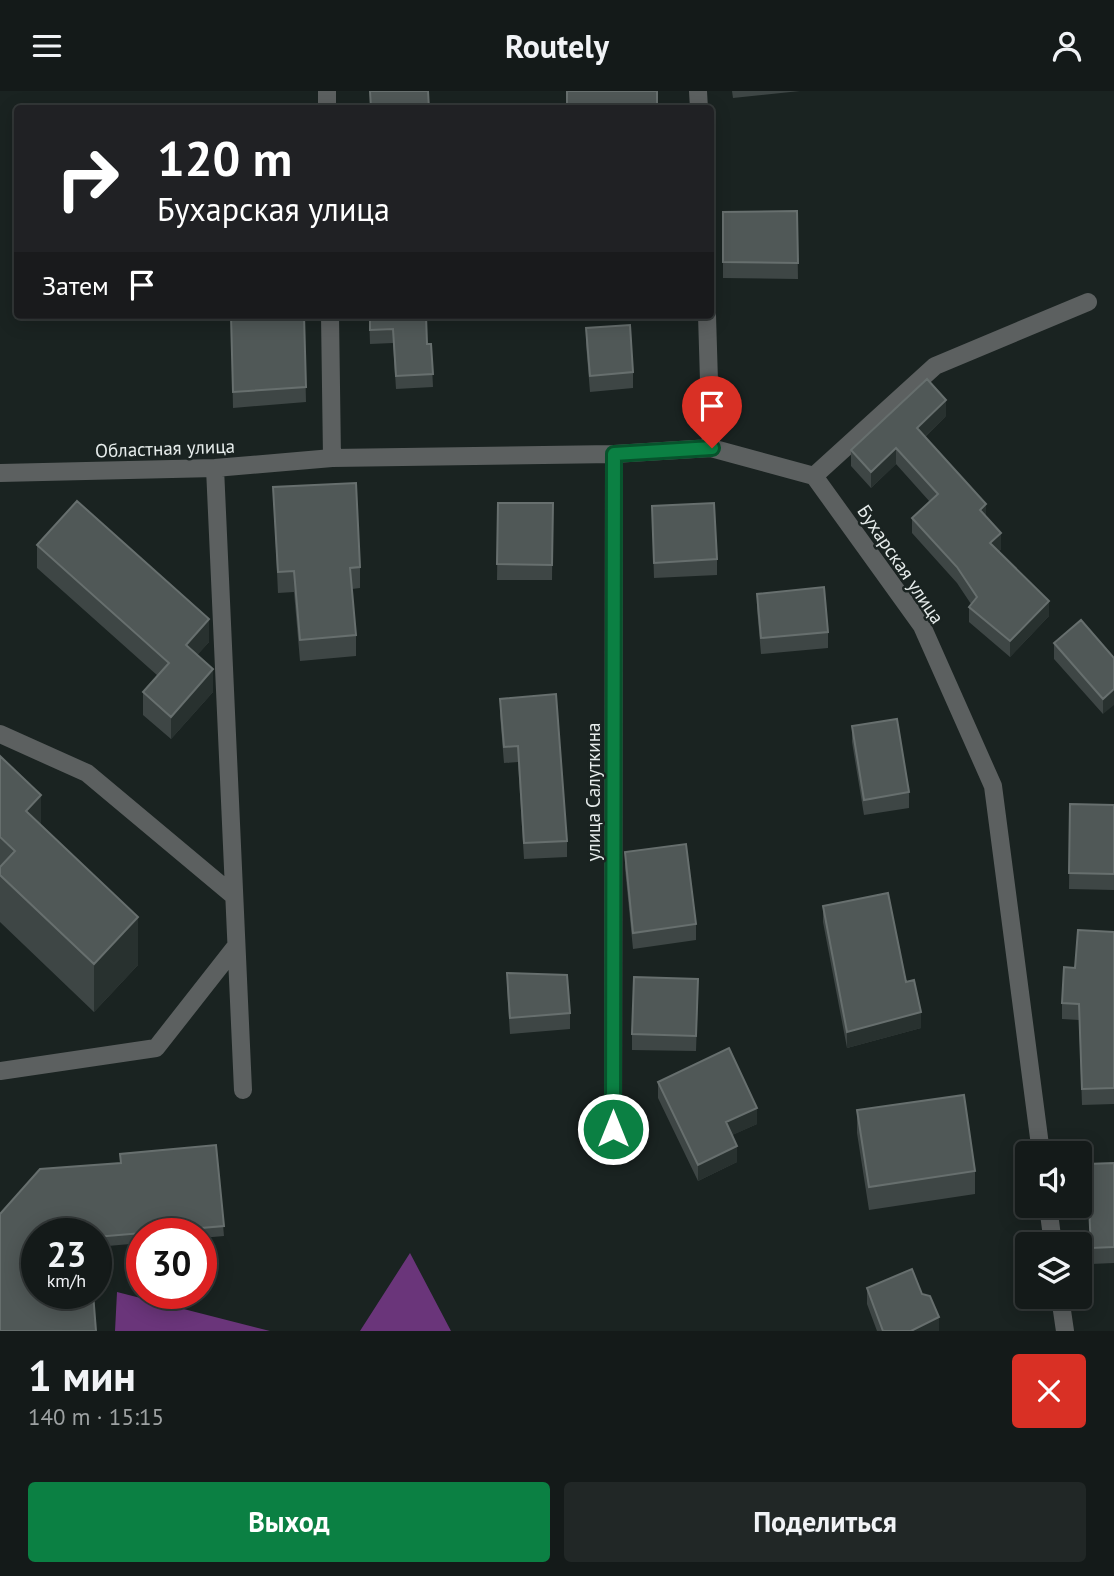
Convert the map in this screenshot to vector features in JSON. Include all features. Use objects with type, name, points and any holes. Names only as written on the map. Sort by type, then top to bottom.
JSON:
[{"type":"street","points":[[330,319],[332,458],[614,454],[712,448],[814,476],[935,366],[1088,302]]},
{"type":"street","points":[[707,319],[712,448]]},
{"type":"street","name":"улица Салуткина","points":[[613,1129],[614,454]]},
{"type":"street","name":"Областная улица","points":[[0,473],[215,468],[332,458]]},
{"type":"street","points":[[215,468],[243,1090]]},
{"type":"street","name":"Бухарская улица","points":[[814,476],[922,626],[993,786],[1039,1141]]},
{"type":"street","points":[[0,734],[86,773],[234,896]]},
{"type":"street","points":[[0,1071],[156,1048],[236,947]]},
{"type":"street","points":[[1062,1309],[1065,1331]]},
{"type":"shaded area","points":[[410,1253],[451,1331],[360,1331]]},
{"type":"shaded area","points":[[117,1292],[126,1294],[126,1309],[184,1309],[270,1331],[115,1331]]},
{"type":"building","points":[[370,91],[428,91],[429,105],[371,105]]},
{"type":"building","points":[[567,91],[657,91],[657,105],[567,105]]},
{"type":"building","points":[[797,211],[798,263],[723,262],[723,212]]},
{"type":"building","points":[[231,319],[304,319],[306,387],[233,392]]},
{"type":"building","points":[[370,319],[426,319],[427,344],[431,344],[433,374],[396,376],[393,329],[370,330]]},
{"type":"building","points":[[630,325],[633,372],[590,376],[586,328]]},
{"type":"building","points":[[927,379],[946,400],[917,428],[986,504],[980,510],[1001,533],[990,543],[1049,601],[1010,641],[969,607],[977,597],[957,567],[912,518],[938,494],[896,448],[871,472],[851,450]]},
{"type":"building","points":[[356,483],[360,567],[350,568],[356,635],[300,640],[294,571],[278,572],[273,487]]},
{"type":"building","points":[[77,501],[209,619],[186,645],[213,669],[171,717],[143,692],[169,663],[37,545]]},
{"type":"building","points":[[498,503],[553,503],[552,565],[497,564]]},
{"type":"building","points":[[714,503],[717,559],[654,563],[652,506]]},
{"type":"building","points":[[824,587],[828,632],[761,638],[757,594]]},
{"type":"building","points":[[1081,620],[1114,658],[1114,689],[1103,699],[1054,643]]},
{"type":"building","points":[[556,694],[567,841],[524,843],[518,746],[504,747],[500,699]]},
{"type":"building","points":[[897,719],[909,792],[864,800],[852,726]]},
{"type":"building","points":[[0,756],[41,795],[26,811],[138,917],[94,964],[0,875],[0,867],[15,851],[0,837]]},
{"type":"building","points":[[1070,804],[1114,805],[1114,874],[1069,873]]},
{"type":"building","points":[[686,844],[696,924],[633,933],[625,852]]},
{"type":"building","points":[[888,893],[906,982],[914,980],[921,1012],[847,1032],[823,906]]},
{"type":"building","points":[[1078,930],[1114,932],[1114,1088],[1082,1089],[1079,1004],[1062,1003],[1064,967],[1075,968]]},
{"type":"building","points":[[507,973],[567,975],[570,1013],[510,1018]]},
{"type":"building","points":[[634,977],[698,979],[696,1036],[632,1034]]},
{"type":"building","points":[[729,1048],[757,1108],[726,1122],[737,1146],[698,1165],[658,1082]]},
{"type":"building","points":[[964,1095],[975,1171],[869,1187],[857,1110]]},
{"type":"building","points":[[216,1145],[224,1226],[217,1227],[217,1218],[126,1218],[126,1234],[112,1236],[112,1218],[21,1218],[21,1309],[94,1309],[96,1331],[0,1331],[0,1214],[40,1169],[121,1163],[120,1154]]},
{"type":"building","points":[[1114,1163],[1114,1247],[1092,1248],[1090,1218],[1092,1218],[1092,1164]]},
{"type":"building","points":[[912,1269],[922,1294],[930,1296],[939,1317],[911,1331],[883,1331],[867,1288]]},
{"type":"route","points":[[613,1129],[614,454],[712,448]]}]
